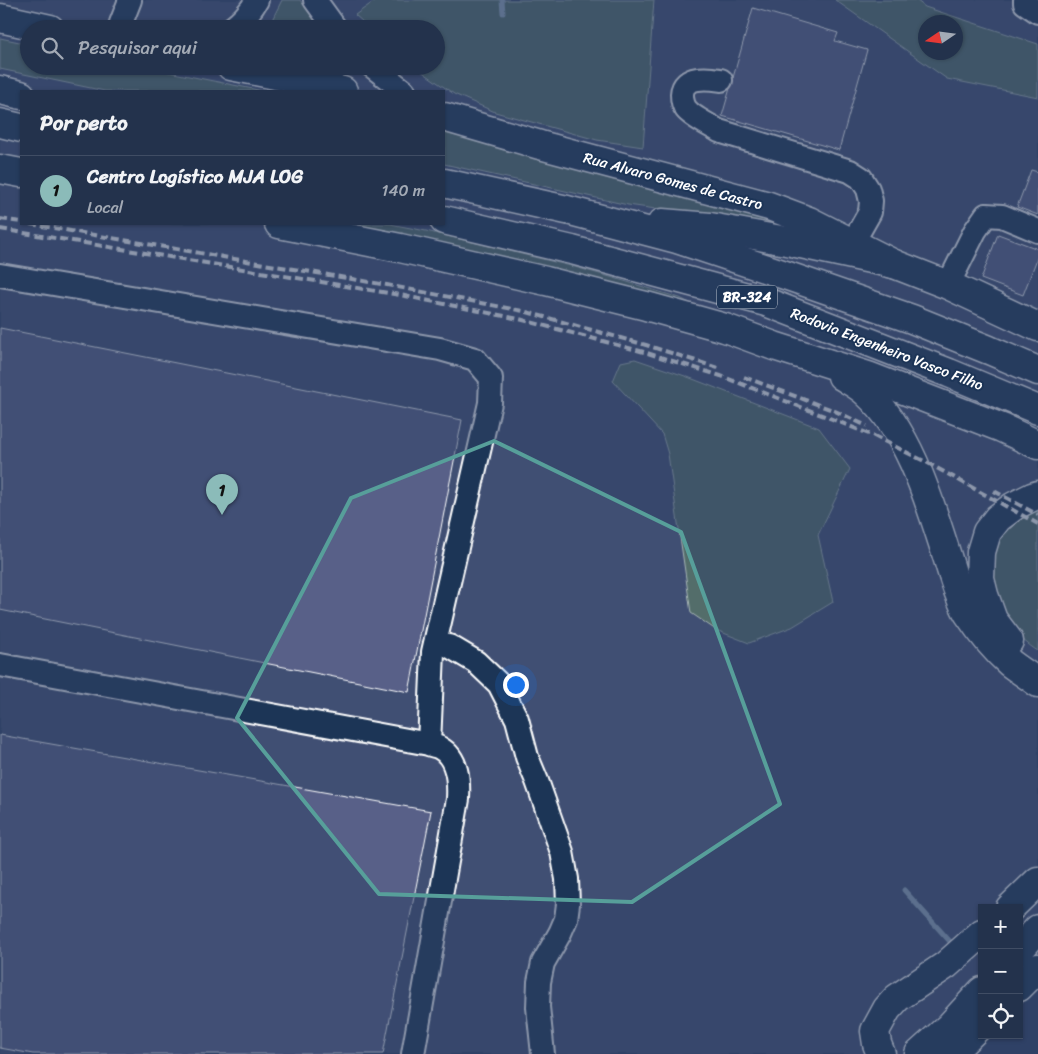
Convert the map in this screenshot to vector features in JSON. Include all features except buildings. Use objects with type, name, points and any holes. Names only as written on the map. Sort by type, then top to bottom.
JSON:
[{"type":"main road","points":[[0,18],[20,22]]},
{"type":"main road","points":[[275,75],[339,90]]},
{"type":"main road","points":[[0,90],[20,95]]},
{"type":"main road","name":"Rua Alvaro Gomes de Castro","points":[[445,117],[540,145],[769,206],[809,221],[894,264]]},
{"type":"main road","points":[[0,124],[20,128]]},
{"type":"main road","points":[[0,169],[20,173]]},
{"type":"main road","name":"BR-324","points":[[445,183],[567,210],[676,239],[912,319],[1038,371]]},
{"type":"main road","points":[[567,210],[646,221],[710,227],[894,264],[948,285],[1038,327]]},
{"type":"main road","name":"Rodovia Engenheiro Vasco Filho","points":[[445,220],[572,250],[766,302],[949,373],[1038,410]]},
{"type":"main road","points":[[284,225],[400,248],[628,301],[725,328],[774,346],[844,377],[866,392],[879,405],[902,440],[928,497],[956,583],[968,612],[987,640],[1010,662],[1038,683]]},
{"type":"main road","points":[[774,346],[868,376],[1002,428],[1038,445]]},
{"type":"main road","points":[[1038,495],[1014,506],[998,518],[987,532],[981,552],[980,579],[993,620],[1010,642],[1038,663]]},
{"type":"main road","points":[[1014,904],[1038,881]]},
{"type":"main road","points":[[1020,949],[1038,929]]},
{"type":"main road","points":[[882,1054],[877,1044],[875,1031],[887,1009],[897,998],[946,965],[978,937]]},
{"type":"main road","points":[[1023,983],[1038,968]]},
{"type":"main road","points":[[919,1054],[949,1027],[979,994]]},
{"type":"main road","points":[[950,1054],[978,1027]]},
{"type":"street","points":[[121,20],[130,0]]},
{"type":"street","points":[[242,20],[257,0]]},
{"type":"street","points":[[315,0],[329,20]]},
{"type":"street","points":[[1025,0],[1025,3],[1038,12]]},
{"type":"street","points":[[384,75],[403,90]]},
{"type":"street","points":[[721,80],[704,78],[686,84],[682,92],[686,110],[719,131],[850,171],[861,178],[868,189],[871,201],[870,212],[853,242]]},
{"type":"street","points":[[948,285],[975,231],[986,215],[1002,216],[1038,231]]},
{"type":"street","points":[[0,276],[440,348],[475,359],[491,378],[490,404],[433,652],[429,744]]},
{"type":"street","points":[[449,646],[476,662],[499,684],[517,719],[527,756],[562,852],[567,879],[568,904],[566,919],[543,963],[539,982],[538,1006],[542,1052]]},
{"type":"street","points":[[0,665],[429,744],[440,748],[450,756],[456,769],[458,799],[413,1054]]},
{"type":"highlighted area","points":[[494,441],[681,532],[780,804],[632,902],[379,894],[237,718],[351,498]]},
{"type":"shaded area","points":[[0,0],[1038,0],[1038,944],[1023,960],[1023,904],[978,904],[978,1005],[921,1054],[0,1054]]},
{"type":"green space","points":[[282,0],[300,0],[314,20],[272,20]]},
{"type":"green space","points":[[376,0],[654,0],[643,147],[597,140],[495,112],[454,94],[427,75],[445,75],[445,20],[361,20],[355,15]]},
{"type":"green space","points":[[835,0],[916,0],[925,7],[949,15],[918,15],[918,59]]},
{"type":"green space","points":[[963,19],[1038,44],[1038,97],[947,79],[920,60],[963,60]]},
{"type":"green space","points":[[0,38],[20,42],[20,73],[0,69]]},
{"type":"green space","points":[[29,75],[184,75],[258,90],[100,90]]},
{"type":"green space","points":[[445,130],[802,230],[628,205],[445,164]]},
{"type":"green space","points":[[330,225],[395,225],[426,231],[614,278],[680,298],[711,314]]},
{"type":"green space","points":[[635,359],[685,376],[819,428],[850,469],[818,535],[833,602],[792,627],[749,643],[716,630],[691,613],[668,454],[662,434],[613,381],[621,362]]},
{"type":"green space","points":[[1038,509],[1038,651],[1021,638],[1007,622],[994,587],[992,567],[996,548],[1004,536],[1014,525]]},
{"type":"waterway","points":[[502,0],[503,13]]},
{"type":"waterway","points":[[904,890],[954,946]]},
{"type":"railway","points":[[0,219],[20,222]]},
{"type":"railway","points":[[36,225],[387,285],[523,311],[646,345],[721,369]]},
{"type":"railway","points":[[0,229],[400,295],[519,319],[644,352],[721,376],[874,436],[926,462],[1038,524]]},
{"type":"railway","points":[[744,377],[835,411],[867,426]]},
{"type":"railway","points":[[994,491],[1038,515]]},
{"type":"place","name":"Centro Logístico MJA LOG","points":[[222,515]]}]
